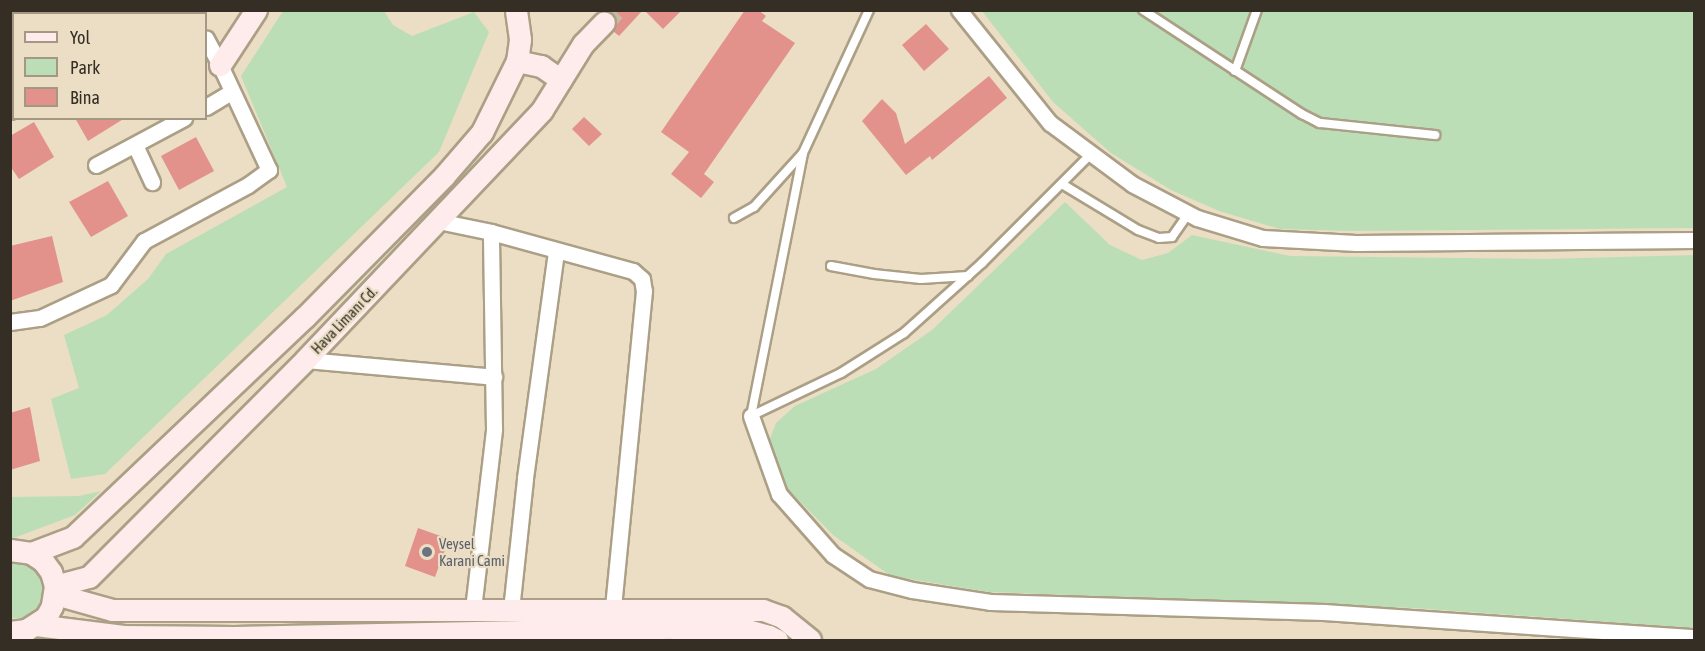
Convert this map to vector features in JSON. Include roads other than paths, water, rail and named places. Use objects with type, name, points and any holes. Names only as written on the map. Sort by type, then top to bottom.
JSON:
[{"type":"street","points":[[220,65],[256,10]]},
{"type":"street","points":[[506,10],[517,19]]},
{"type":"street","points":[[959,10],[1050,123],[1091,154],[1132,184],[1189,213],[1263,238],[1356,243],[1695,240]]},
{"type":"street","name":"Hava Limanı Cd.","points":[[21,551],[73,537],[330,292],[444,176],[482,132],[518,61],[517,19]]},
{"type":"street","name":"Hava Limanı Cd.","points":[[55,590],[89,577],[305,360],[542,110],[583,44],[604,22]]},
{"type":"street","points":[[10,322],[40,318],[111,285],[144,241],[248,185],[269,170],[207,41]]},
{"type":"street","points":[[518,61],[541,66],[561,80]]},
{"type":"street","points":[[207,106],[231,92]]},
{"type":"street","points":[[96,165],[180,120]]},
{"type":"street","points":[[135,145],[152,182]]},
{"type":"street","points":[[438,221],[491,232],[633,271],[642,279],[644,291],[613,609]]},
{"type":"street","points":[[473,609],[494,429],[491,232]]},
{"type":"street","points":[[512,610],[525,478],[556,250]]},
{"type":"street","points":[[305,360],[494,377]]},
{"type":"street","points":[[751,416],[779,494],[833,555],[869,579],[912,590],[990,602],[1324,612],[1695,637]]},
{"type":"street","points":[[14,635],[36,625],[46,617],[55,590],[47,567],[21,551]]},
{"type":"street","points":[[55,590],[112,610],[763,610],[782,617],[810,640]]},
{"type":"street","points":[[36,625],[77,635],[234,639],[674,634],[769,636],[777,640]]},
{"type":"lane","points":[[751,416],[803,153],[869,10]]},
{"type":"lane","points":[[1143,10],[1302,114],[1320,123],[1435,135]]},
{"type":"lane","points":[[1235,71],[1257,10]]},
{"type":"lane","points":[[734,218],[754,207],[803,153]]},
{"type":"lane","points":[[751,416],[841,373],[904,333],[968,276],[1091,154]]},
{"type":"lane","points":[[1062,184],[1137,230],[1159,238],[1172,237],[1189,213]]},
{"type":"lane","points":[[831,266],[921,279],[968,276]]},
{"type":"tunnel","points":[[604,22],[615,10]]},
{"type":"place","name":"Veysel Karani Cami","points":[[427,552]]}]
